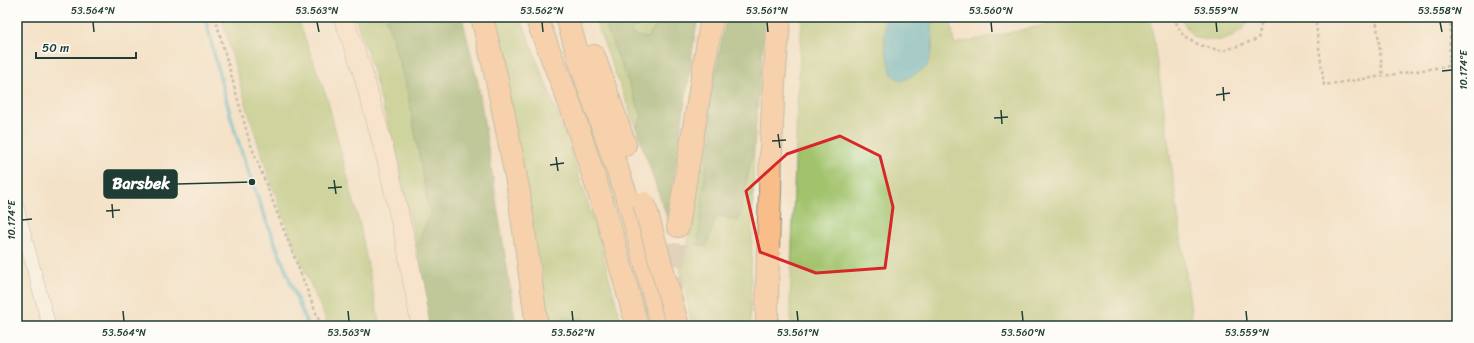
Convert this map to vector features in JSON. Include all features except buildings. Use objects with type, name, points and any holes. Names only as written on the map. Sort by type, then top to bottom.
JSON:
[{"type":"highway","points":[[482,17],[497,80],[518,187],[537,326]]},
{"type":"highway","points":[[536,17],[571,107],[608,220],[637,326]]},
{"type":"highway","points":[[566,17],[579,59],[638,206],[662,326]]},
{"type":"highway","points":[[575,17],[596,60],[638,206],[678,326]]},
{"type":"highway","points":[[678,226],[712,17]]},
{"type":"highway","points":[[767,326],[771,155],[776,53],[780,17]]},
{"type":"main road","points":[[343,17],[362,70],[387,161],[406,245],[421,326]]},
{"type":"street","points":[[17,207],[49,326]]},
{"type":"path","points":[[215,17],[249,140],[321,326]]},
{"type":"path","points":[[1173,17],[1184,37],[1200,45],[1222,51],[1258,39],[1263,17]]},
{"type":"path","points":[[1315,17],[1324,85],[1449,66],[1451,17]]},
{"type":"path","points":[[1376,17],[1383,76]]},
{"type":"highlighted area","points":[[840,136],[880,156],[893,207],[885,268],[816,273],[760,252],[746,191],[787,154]]},
{"type":"green space","points":[[222,17],[297,17],[327,98],[360,226],[380,326],[329,326],[297,251],[268,174],[232,57]]},
{"type":"green space","points":[[355,17],[386,17],[407,89],[430,215],[416,246],[398,162],[371,64]]},
{"type":"green space","points":[[386,17],[462,17],[478,83],[516,326],[429,326],[416,246],[430,215],[407,89]]},
{"type":"green space","points":[[489,17],[520,17],[565,133],[596,228],[622,326],[586,326],[584,320],[564,317],[556,326],[547,326]]},
{"type":"green space","points":[[594,17],[602,17],[642,116],[636,128]]},
{"type":"green space","points":[[602,17],[625,17],[633,35],[647,38],[662,17],[699,17],[695,34],[668,220],[636,128],[642,116]]},
{"type":"green space","points":[[625,17],[662,17],[647,38],[633,35]]},
{"type":"green space","points":[[726,17],[766,17],[754,147],[738,221],[717,215],[706,246],[698,245],[707,156],[713,136],[706,116]]},
{"type":"green space","points":[[802,17],[885,17],[885,47],[932,51],[932,17],[950,17],[954,44],[1085,17],[1150,17],[1193,326],[791,326],[790,302]]},
{"type":"green space","points":[[1180,17],[1251,17],[1245,26],[1233,36],[1226,39],[1211,40],[1193,37]]},
{"type":"green space","points":[[706,116],[713,136],[707,156],[706,246],[717,215],[738,221],[754,147],[750,326],[692,326],[678,257],[686,257]]},
{"type":"green space","points":[[564,317],[584,320],[586,326],[556,326]]},
{"type":"water","points":[[885,17],[932,17],[932,51],[926,68],[902,81],[892,75],[885,47]]},
{"type":"waterway","points":[[205,17],[230,115],[247,169],[308,326]]},
{"type":"tunnel","points":[[670,298],[678,226]]},
{"type":"place","name":"Barsbek","points":[[252,182]]}]
